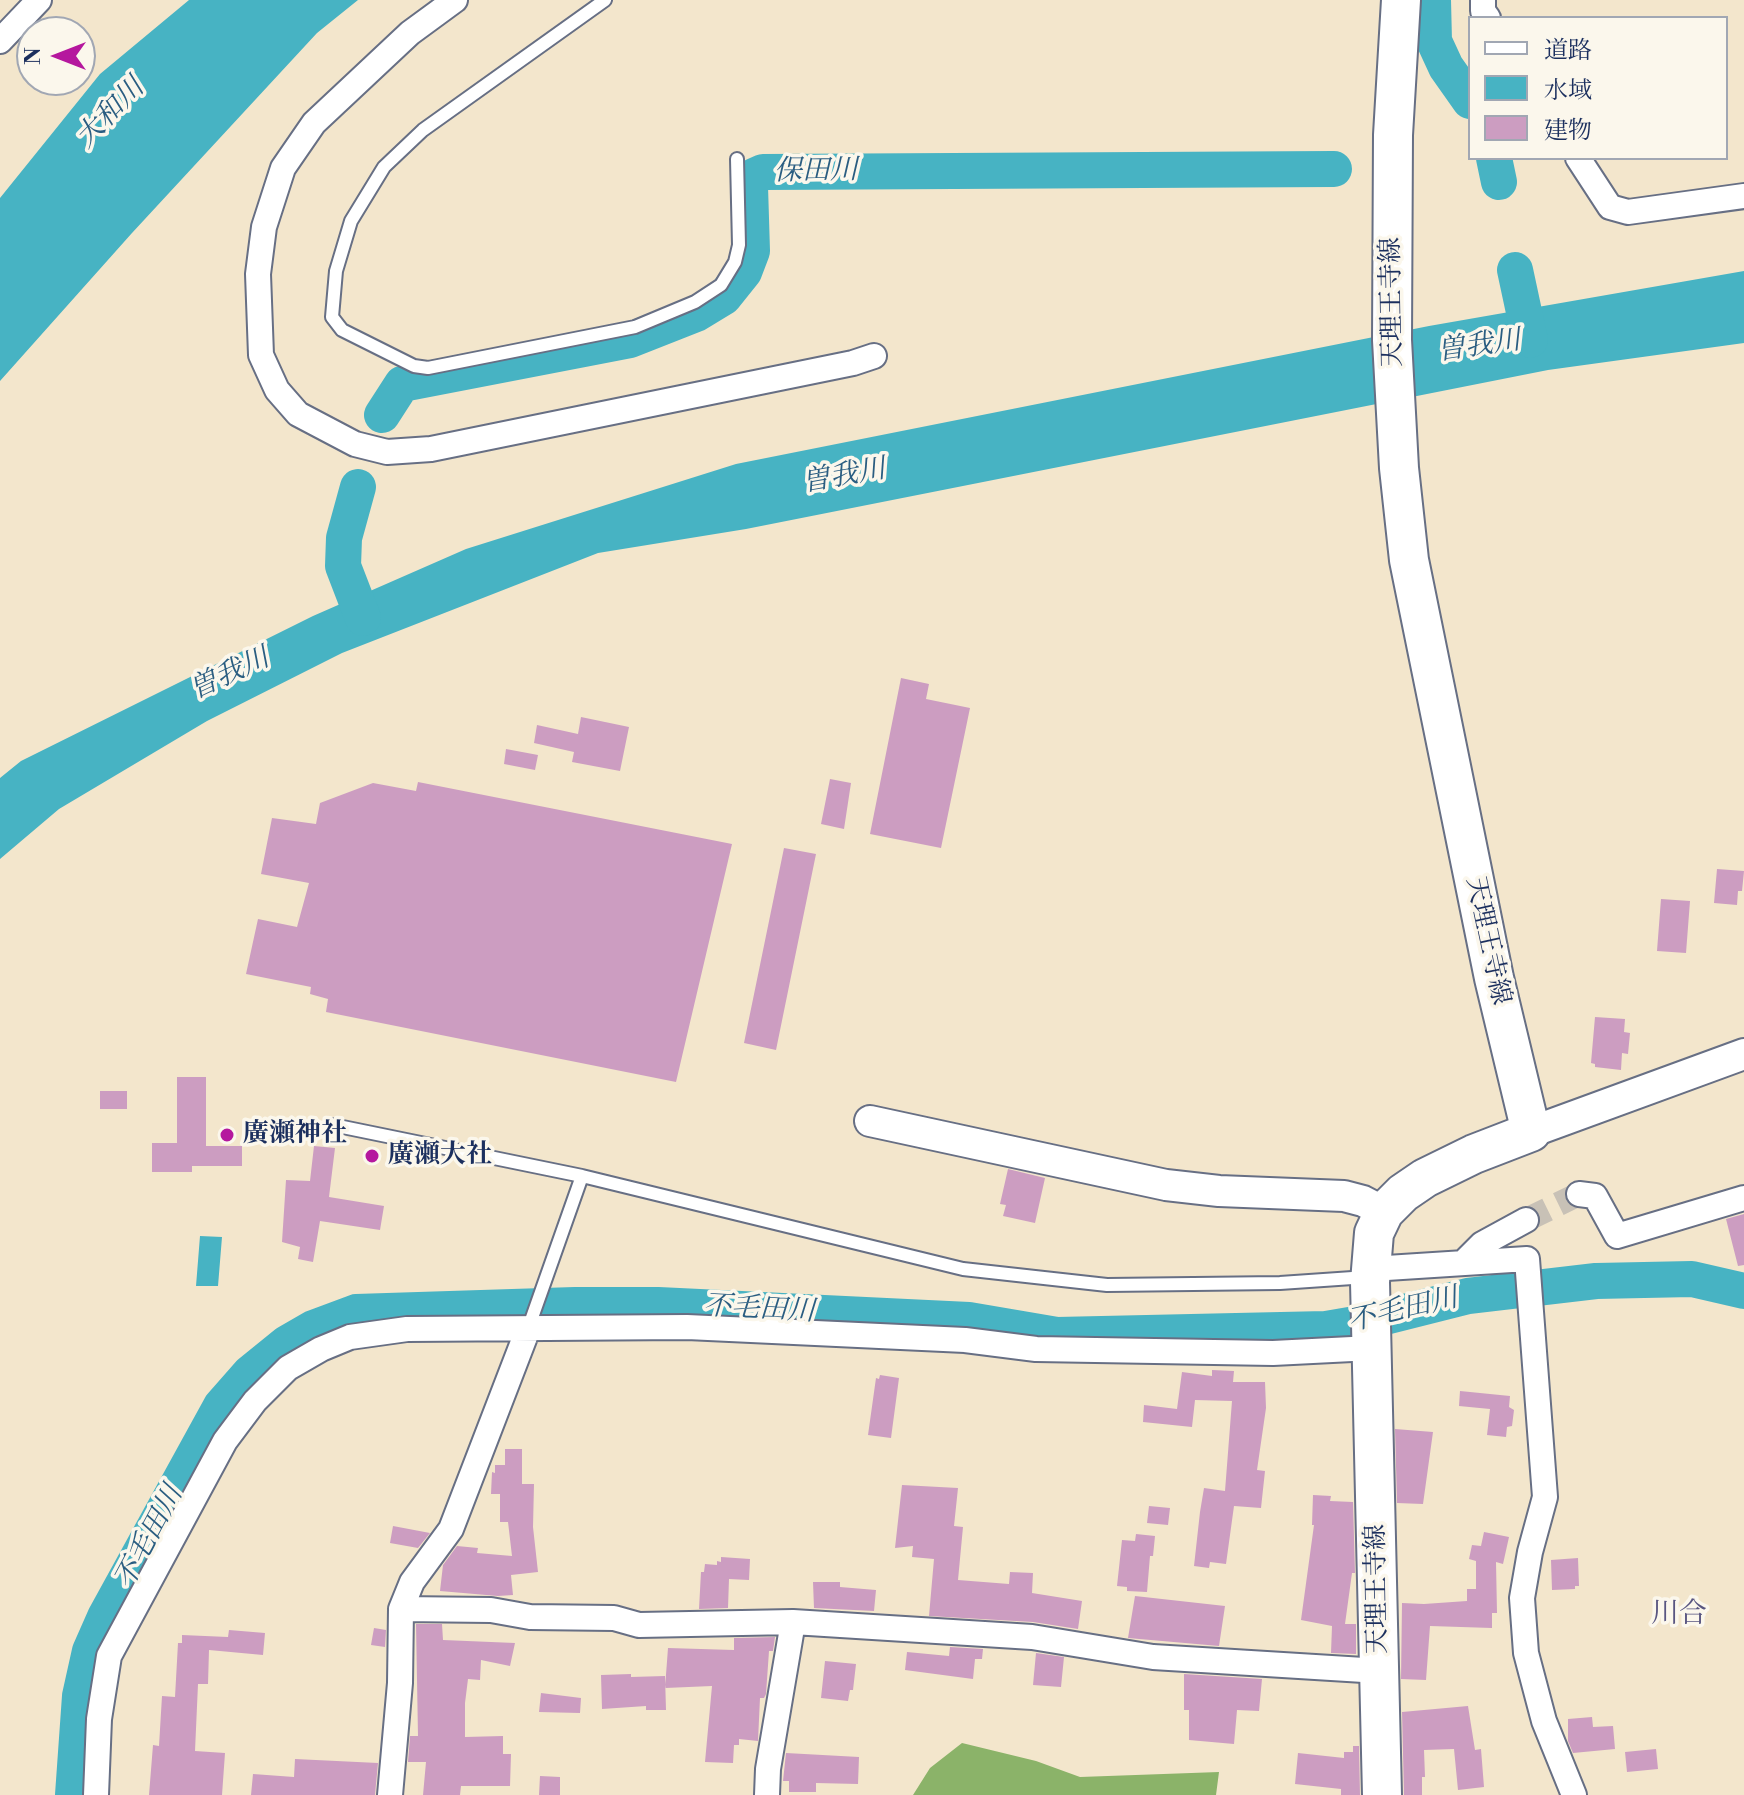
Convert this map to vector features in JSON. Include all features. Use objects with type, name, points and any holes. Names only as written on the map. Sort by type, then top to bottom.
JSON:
[{"type":"main road","name":"天理王寺線","points":[[1401,0],[1393,135],[1392,340],[1399,468],[1409,560],[1494,978],[1531,1132]]},
{"type":"main road","points":[[1384,1212],[1403,1193],[1447,1166],[1531,1132]]},
{"type":"main road","name":"天理王寺線","points":[[1382,1795],[1371,1307],[1374,1233],[1384,1212]]},
{"type":"street","points":[[0,41],[39,0]]},
{"type":"street","points":[[455,0],[410,33],[314,123],[283,168],[264,227],[258,274],[261,355],[277,390],[298,414],[365,447],[387,452],[431,449],[853,363],[874,356]]},
{"type":"street","points":[[1579,160],[1610,207],[1628,212],[1744,196]]},
{"type":"street","points":[[1531,1132],[1744,1054]]},
{"type":"street","points":[[870,1121],[1166,1185],[1219,1191],[1344,1196],[1363,1201],[1384,1212]]},
{"type":"street","points":[[1579,1194],[1595,1196],[1617,1236],[1654,1222],[1744,1198]]},
{"type":"street","points":[[96,1795],[99,1719],[109,1656],[225,1441],[255,1401],[288,1368],[350,1337],[407,1329],[687,1327],[965,1340],[1036,1349],[1273,1353],[1463,1263],[1482,1244],[1526,1220]]},
{"type":"street","points":[[1463,1263],[1527,1259],[1545,1497],[1530,1552],[1522,1598],[1526,1653],[1544,1721],[1574,1795]]},
{"type":"street","points":[[390,1795],[400,1683],[401,1609],[412,1582],[451,1529],[528,1329]]},
{"type":"street","points":[[401,1609],[491,1610],[530,1617],[614,1618],[639,1625],[793,1622],[1032,1637],[1153,1657],[1380,1671]]},
{"type":"street","points":[[767,1795],[768,1769],[793,1622]]},
{"type":"lane","points":[[605,0],[423,130],[384,167],[351,221],[336,271],[332,317],[342,330],[414,366],[428,368],[635,327],[695,302],[721,285],[735,262],[739,245],[737,159]]},
{"type":"lane","points":[[333,1125],[582,1176],[963,1269],[1107,1285],[1280,1283],[1371,1307]]},
{"type":"lane","points":[[528,1329],[582,1176]]},
{"type":"green space","points":[[962,1743],[1036,1761],[1080,1777],[1219,1772],[1216,1795],[913,1795],[930,1768]]},
{"type":"water","name":"大和川","points":[[189,0],[358,0],[317,33],[0,381],[0,198],[82,96],[96,96],[96,79]]},
{"type":"water","name":"曽我川","points":[[1744,271],[1744,343],[1548,370],[746,529],[598,553],[342,653],[207,721],[59,809],[0,859],[0,778],[21,761],[313,616],[466,549],[736,464],[1429,326]]},
{"type":"water","points":[[200,1236],[222,1237],[218,1286],[196,1286]]},
{"type":"building","points":[[901,678],[929,684],[926,699],[970,708],[941,848],[870,834]]},
{"type":"building","points":[[581,717],[629,727],[620,771],[572,762],[574,752],[534,743],[537,725],[578,734]]},
{"type":"building","points":[[506,749],[538,755],[535,770],[504,764]]},
{"type":"building","points":[[830,779],[851,783],[844,829],[821,824]]},
{"type":"building","points":[[418,782],[732,844],[676,1082],[326,1012],[328,999],[310,994],[311,987],[246,974],[258,919],[297,927],[309,883],[261,874],[272,818],[316,824],[320,803],[373,783],[416,791]]},
{"type":"building","points":[[784,848],[816,854],[776,1050],[744,1043]]},
{"type":"building","points":[[1717,869],[1744,871],[1737,905],[1714,903]]},
{"type":"building","points":[[1661,899],[1690,901],[1686,953],[1657,951]]},
{"type":"building","points":[[1595,1017],[1625,1019],[1624,1032],[1630,1033],[1628,1054],[1622,1053],[1621,1070],[1595,1067],[1591,1063]]},
{"type":"building","points":[[177,1077],[206,1077],[206,1146],[242,1146],[242,1166],[192,1166],[192,1172],[152,1172],[152,1143],[177,1143]]},
{"type":"building","points":[[100,1091],[127,1091],[127,1109],[100,1109]]},
{"type":"building","points":[[314,1146],[335,1148],[329,1197],[384,1206],[380,1230],[320,1221],[313,1262],[298,1259],[300,1247],[282,1242],[286,1180],[310,1181]]},
{"type":"building","points":[[1008,1169],[1045,1178],[1035,1223],[1003,1216],[1006,1205],[1000,1204]]},
{"type":"building","points":[[1744,1214],[1744,1265],[1738,1266],[1726,1219]]},
{"type":"building","points":[[1212,1370],[1234,1371],[1233,1382],[1265,1382],[1266,1408],[1257,1470],[1265,1471],[1261,1508],[1234,1506],[1226,1564],[1210,1562],[1209,1568],[1194,1566],[1200,1512],[1204,1488],[1225,1491],[1232,1401],[1195,1400],[1192,1427],[1143,1422],[1144,1405],[1177,1409],[1182,1372],[1212,1376]]},
{"type":"building","points":[[880,1375],[899,1378],[891,1438],[868,1435],[876,1378],[879,1379]]},
{"type":"building","points":[[1460,1391],[1510,1396],[1509,1407],[1514,1410],[1512,1426],[1507,1427],[1506,1437],[1487,1435],[1490,1409],[1459,1406]]},
{"type":"building","points":[[1395,1429],[1433,1432],[1423,1504],[1397,1503]]},
{"type":"building","points":[[505,1449],[522,1449],[522,1484],[534,1484],[533,1527],[538,1572],[511,1575],[513,1595],[440,1591],[443,1565],[457,1546],[478,1548],[477,1553],[512,1556],[508,1522],[500,1522],[500,1494],[491,1494],[492,1472],[495,1473],[495,1465],[505,1465]]},
{"type":"building","points":[[902,1485],[958,1488],[954,1526],[963,1527],[958,1580],[1009,1584],[1010,1572],[1033,1573],[1032,1593],[1082,1601],[1078,1629],[1033,1622],[929,1616],[934,1559],[912,1557],[913,1546],[895,1548]]},
{"type":"building","points":[[1313,1495],[1331,1496],[1330,1501],[1353,1502],[1355,1573],[1352,1573],[1345,1624],[1356,1624],[1356,1654],[1331,1653],[1332,1626],[1301,1620],[1314,1525]]},
{"type":"building","points":[[1149,1506],[1170,1508],[1168,1525],[1147,1523]]},
{"type":"building","points":[[393,1526],[430,1533],[418,1548],[390,1543]]},
{"type":"building","points":[[1484,1532],[1509,1537],[1503,1564],[1496,1562],[1497,1613],[1492,1613],[1492,1628],[1430,1626],[1426,1680],[1401,1679],[1402,1603],[1467,1601],[1467,1589],[1476,1589],[1476,1561],[1469,1559],[1472,1545],[1481,1546]]},
{"type":"building","points":[[1136,1534],[1155,1536],[1147,1592],[1127,1591],[1127,1587],[1117,1586],[1122,1540],[1135,1541]]},
{"type":"building","points":[[721,1557],[750,1559],[749,1580],[729,1579],[728,1608],[699,1609],[701,1572],[704,1572],[705,1564],[717,1565],[717,1561],[721,1562]]},
{"type":"building","points":[[1578,1558],[1579,1586],[1552,1590],[1551,1560]]},
{"type":"building","points":[[813,1582],[840,1582],[840,1587],[876,1590],[874,1611],[814,1608]]},
{"type":"building","points":[[1135,1596],[1225,1606],[1219,1646],[1128,1638]]},
{"type":"building","points":[[416,1624],[442,1624],[443,1640],[515,1643],[510,1666],[481,1660],[480,1680],[468,1679],[465,1703],[465,1737],[503,1736],[503,1754],[511,1754],[510,1786],[461,1786],[460,1795],[423,1795],[426,1762],[408,1762],[410,1736],[418,1736]]},
{"type":"building","points":[[374,1628],[386,1630],[385,1647],[371,1645]]},
{"type":"building","points":[[229,1630],[265,1633],[263,1655],[209,1650],[208,1684],[198,1684],[195,1751],[225,1753],[222,1795],[149,1795],[153,1745],[159,1746],[162,1696],[175,1697],[178,1643],[182,1643],[182,1635],[228,1637]]},
{"type":"building","points":[[775,1637],[773,1651],[769,1651],[766,1694],[760,1698],[758,1741],[739,1739],[739,1745],[734,1745],[733,1763],[705,1762],[712,1686],[665,1688],[668,1648],[734,1650],[734,1638]]},
{"type":"building","points":[[950,1647],[983,1649],[982,1659],[975,1659],[973,1679],[905,1670],[907,1652],[949,1656]]},
{"type":"building","points":[[1036,1653],[1064,1657],[1061,1687],[1033,1685]]},
{"type":"building","points":[[825,1661],[856,1664],[853,1690],[850,1690],[848,1701],[821,1698]]},
{"type":"building","points":[[631,1674],[631,1677],[665,1676],[666,1710],[646,1710],[646,1706],[602,1709],[601,1675]]},
{"type":"building","points":[[1184,1674],[1262,1679],[1259,1711],[1237,1710],[1234,1744],[1189,1740],[1189,1710],[1184,1710]]},
{"type":"building","points":[[541,1693],[581,1698],[580,1713],[539,1712]]},
{"type":"building","points":[[1468,1706],[1475,1750],[1481,1749],[1484,1787],[1458,1790],[1454,1749],[1424,1750],[1422,1795],[1404,1795],[1402,1712]]},
{"type":"building","points":[[1592,1717],[1593,1727],[1613,1726],[1615,1749],[1573,1753],[1568,1741],[1568,1719]]},
{"type":"building","points":[[1353,1746],[1359,1746],[1360,1795],[1341,1795],[1341,1789],[1295,1784],[1298,1753],[1344,1758],[1344,1752],[1353,1752]]},
{"type":"building","points":[[1656,1749],[1658,1769],[1627,1772],[1625,1752]]},
{"type":"building","points":[[786,1753],[859,1757],[858,1784],[816,1783],[816,1792],[789,1792],[789,1781],[783,1781]]},
{"type":"building","points":[[295,1759],[378,1763],[375,1795],[251,1795],[253,1774],[294,1777]]},
{"type":"building","points":[[540,1776],[560,1777],[560,1795],[539,1795]]},
{"type":"waterway","name":"保田川","points":[[1433,0],[1434,41],[1446,67],[1468,98]]},
{"type":"waterway","name":"保田川","points":[[1494,160],[1499,182]]},
{"type":"waterway","name":"保田川","points":[[382,415],[402,384],[630,340],[696,314],[724,297],[744,272],[752,251],[750,186],[754,176],[763,172],[1334,169]]},
{"type":"waterway","name":"保田川","points":[[1515,270],[1530,340]]},
{"type":"waterway","name":"保田川","points":[[358,487],[344,538],[343,566],[363,618]]},
{"type":"waterway","name":"不毛田川","points":[[73,1795],[80,1696],[90,1651],[105,1617],[221,1406],[250,1373],[287,1343],[313,1328],[356,1312],[658,1305],[969,1320],[1057,1335],[1326,1329],[1468,1296],[1596,1281],[1692,1279],[1744,1291]]},
{"type":"tunnel","points":[[1526,1220],[1579,1194]]},
{"type":"place","name":"廣瀬神社","points":[[227,1135]]},
{"type":"place","name":"廣瀬大社","points":[[372,1156]]},
{"type":"district","name":"川合","points":[[1679,1615]]}]
